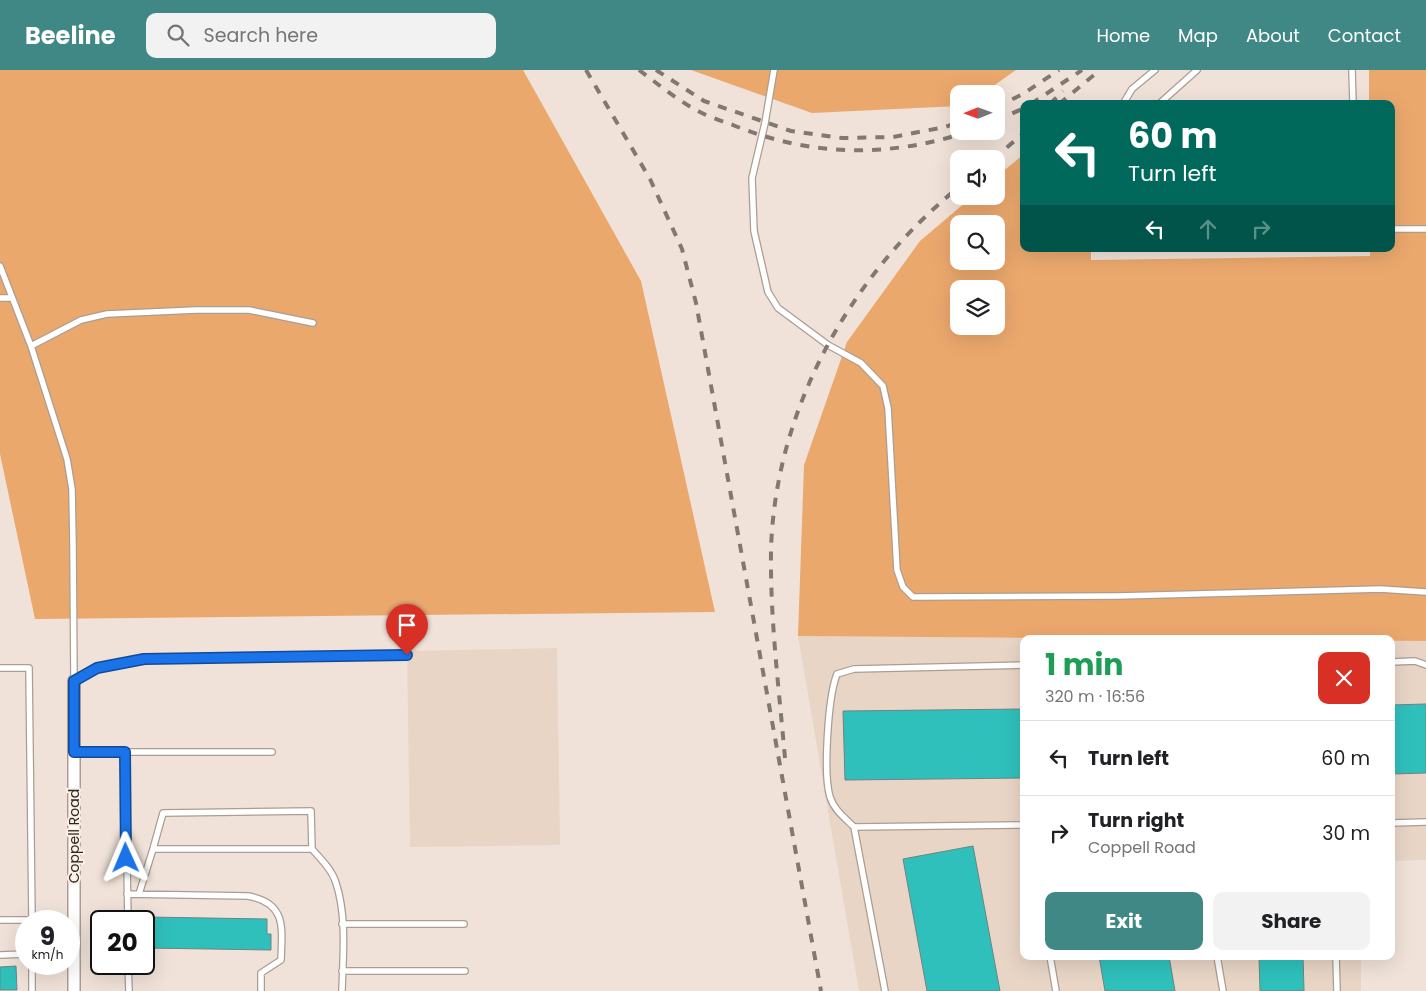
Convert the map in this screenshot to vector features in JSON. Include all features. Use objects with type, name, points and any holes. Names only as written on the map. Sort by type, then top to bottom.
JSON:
[{"type":"street","name":"Coppell Road","points":[[74,681],[74,991]]},
{"type":"lane","points":[[774,70],[766,123],[752,178],[754,231],[768,292],[778,308],[828,345],[861,363],[883,386],[888,408],[897,570],[902,587],[913,597],[1118,596],[1380,589],[1426,592]]},
{"type":"lane","points":[[1125,100],[1132,89],[1155,70]]},
{"type":"lane","points":[[1163,100],[1197,70]]},
{"type":"lane","points":[[1352,70],[1353,100]]},
{"type":"lane","points":[[1395,230],[1426,229]]},
{"type":"lane","points":[[0,266],[31,346],[60,431],[67,459],[72,489],[74,681],[97,668],[144,659],[407,655]]},
{"type":"lane","points":[[0,298],[11,298]]},
{"type":"lane","points":[[31,346],[82,320],[106,314],[249,310],[313,323]]},
{"type":"lane","points":[[1395,662],[1415,662],[1426,665]]},
{"type":"lane","points":[[1020,665],[854,669],[837,674],[832,687],[828,723],[828,786],[830,798],[839,814],[854,826],[1020,825]]},
{"type":"lane","points":[[0,668],[29,668],[32,910]]},
{"type":"lane","points":[[74,752],[272,752]]},
{"type":"lane","points":[[125,752],[128,910]]},
{"type":"lane","points":[[138,894],[153,849],[162,813],[311,811],[312,849],[325,864],[336,882],[341,906],[342,991]]},
{"type":"lane","points":[[1395,823],[1426,822]]},
{"type":"lane","points":[[854,826],[884,991]]},
{"type":"lane","points":[[153,849],[312,849]]},
{"type":"lane","points":[[127,894],[248,896],[272,904],[282,926],[281,960],[261,973],[261,991]]},
{"type":"lane","points":[[0,920],[15,920]]},
{"type":"lane","points":[[342,924],[464,924]]},
{"type":"lane","points":[[0,955],[15,954]]},
{"type":"lane","points":[[1051,960],[1056,991]]},
{"type":"lane","points":[[1218,960],[1223,991]]},
{"type":"lane","points":[[1336,960],[1338,991]]},
{"type":"lane","points":[[342,971],[465,971]]},
{"type":"lane","points":[[32,975],[32,991]]},
{"type":"lane","points":[[128,975],[129,991]]},
{"type":"shaded area","points":[[0,70],[523,70],[641,281],[715,612],[35,619],[0,454]]},
{"type":"shaded area","points":[[691,70],[1016,70],[995,85],[950,85],[950,106],[812,113]]},
{"type":"shaded area","points":[[1369,70],[1426,70],[1426,641],[1395,641],[1395,635],[1020,635],[1020,638],[798,636],[804,465],[847,342],[920,241],[950,216],[950,270],[1005,270],[1005,215],[951,215],[962,205],[1005,205],[1005,170],[1020,157],[1020,252],[1091,252],[1091,260],[1370,256],[1370,252],[1395,252],[1395,100],[1369,100]]},
{"type":"shaded area","points":[[798,636],[1020,638],[1020,960],[1361,960],[1361,991],[859,991]]},
{"type":"shaded area","points":[[1395,640],[1426,641],[1426,860],[1395,861]]},
{"type":"shaded area","points":[[557,648],[560,845],[410,847],[407,651]]},
{"type":"building","points":[[1426,704],[1426,773],[1395,774],[1395,705]]},
{"type":"building","points":[[1020,709],[1020,778],[845,780],[843,711]]},
{"type":"building","points":[[973,846],[1000,991],[927,991],[903,859]]},
{"type":"building","points":[[155,917],[267,919],[267,934],[271,934],[271,950],[155,948]]},
{"type":"building","points":[[1100,960],[1170,960],[1175,991],[1105,991]]},
{"type":"building","points":[[1259,960],[1303,960],[1304,991],[1260,991]]},
{"type":"building","points":[[15,966],[17,990],[0,990],[0,967]]},
{"type":"railway","points":[[586,70],[650,179],[682,249],[696,303],[821,991]]},
{"type":"railway","points":[[639,70],[675,97],[702,113],[762,136],[792,143],[821,148],[881,149],[911,146],[950,137]]},
{"type":"railway","points":[[656,70],[704,101],[791,131],[842,138],[893,137],[950,125]]},
{"type":"railway","points":[[1005,103],[1023,94],[1059,70]]},
{"type":"railway","points":[[1037,100],[1082,70]]},
{"type":"railway","points":[[1064,100],[1100,70]]},
{"type":"railway","points":[[1054,100],[1063,91]]},
{"type":"railway","points":[[1005,117],[1020,110]]},
{"type":"railway","points":[[1004,150],[1020,136]]},
{"type":"railway","points":[[785,758],[773,628],[771,550],[776,497],[787,446],[804,396],[826,348],[853,303],[885,261],[920,222],[950,195]]},
{"type":"route","points":[[126,858],[125,752],[74,752],[74,681],[97,668],[144,659],[316,658],[386,654],[407,655]]}]
